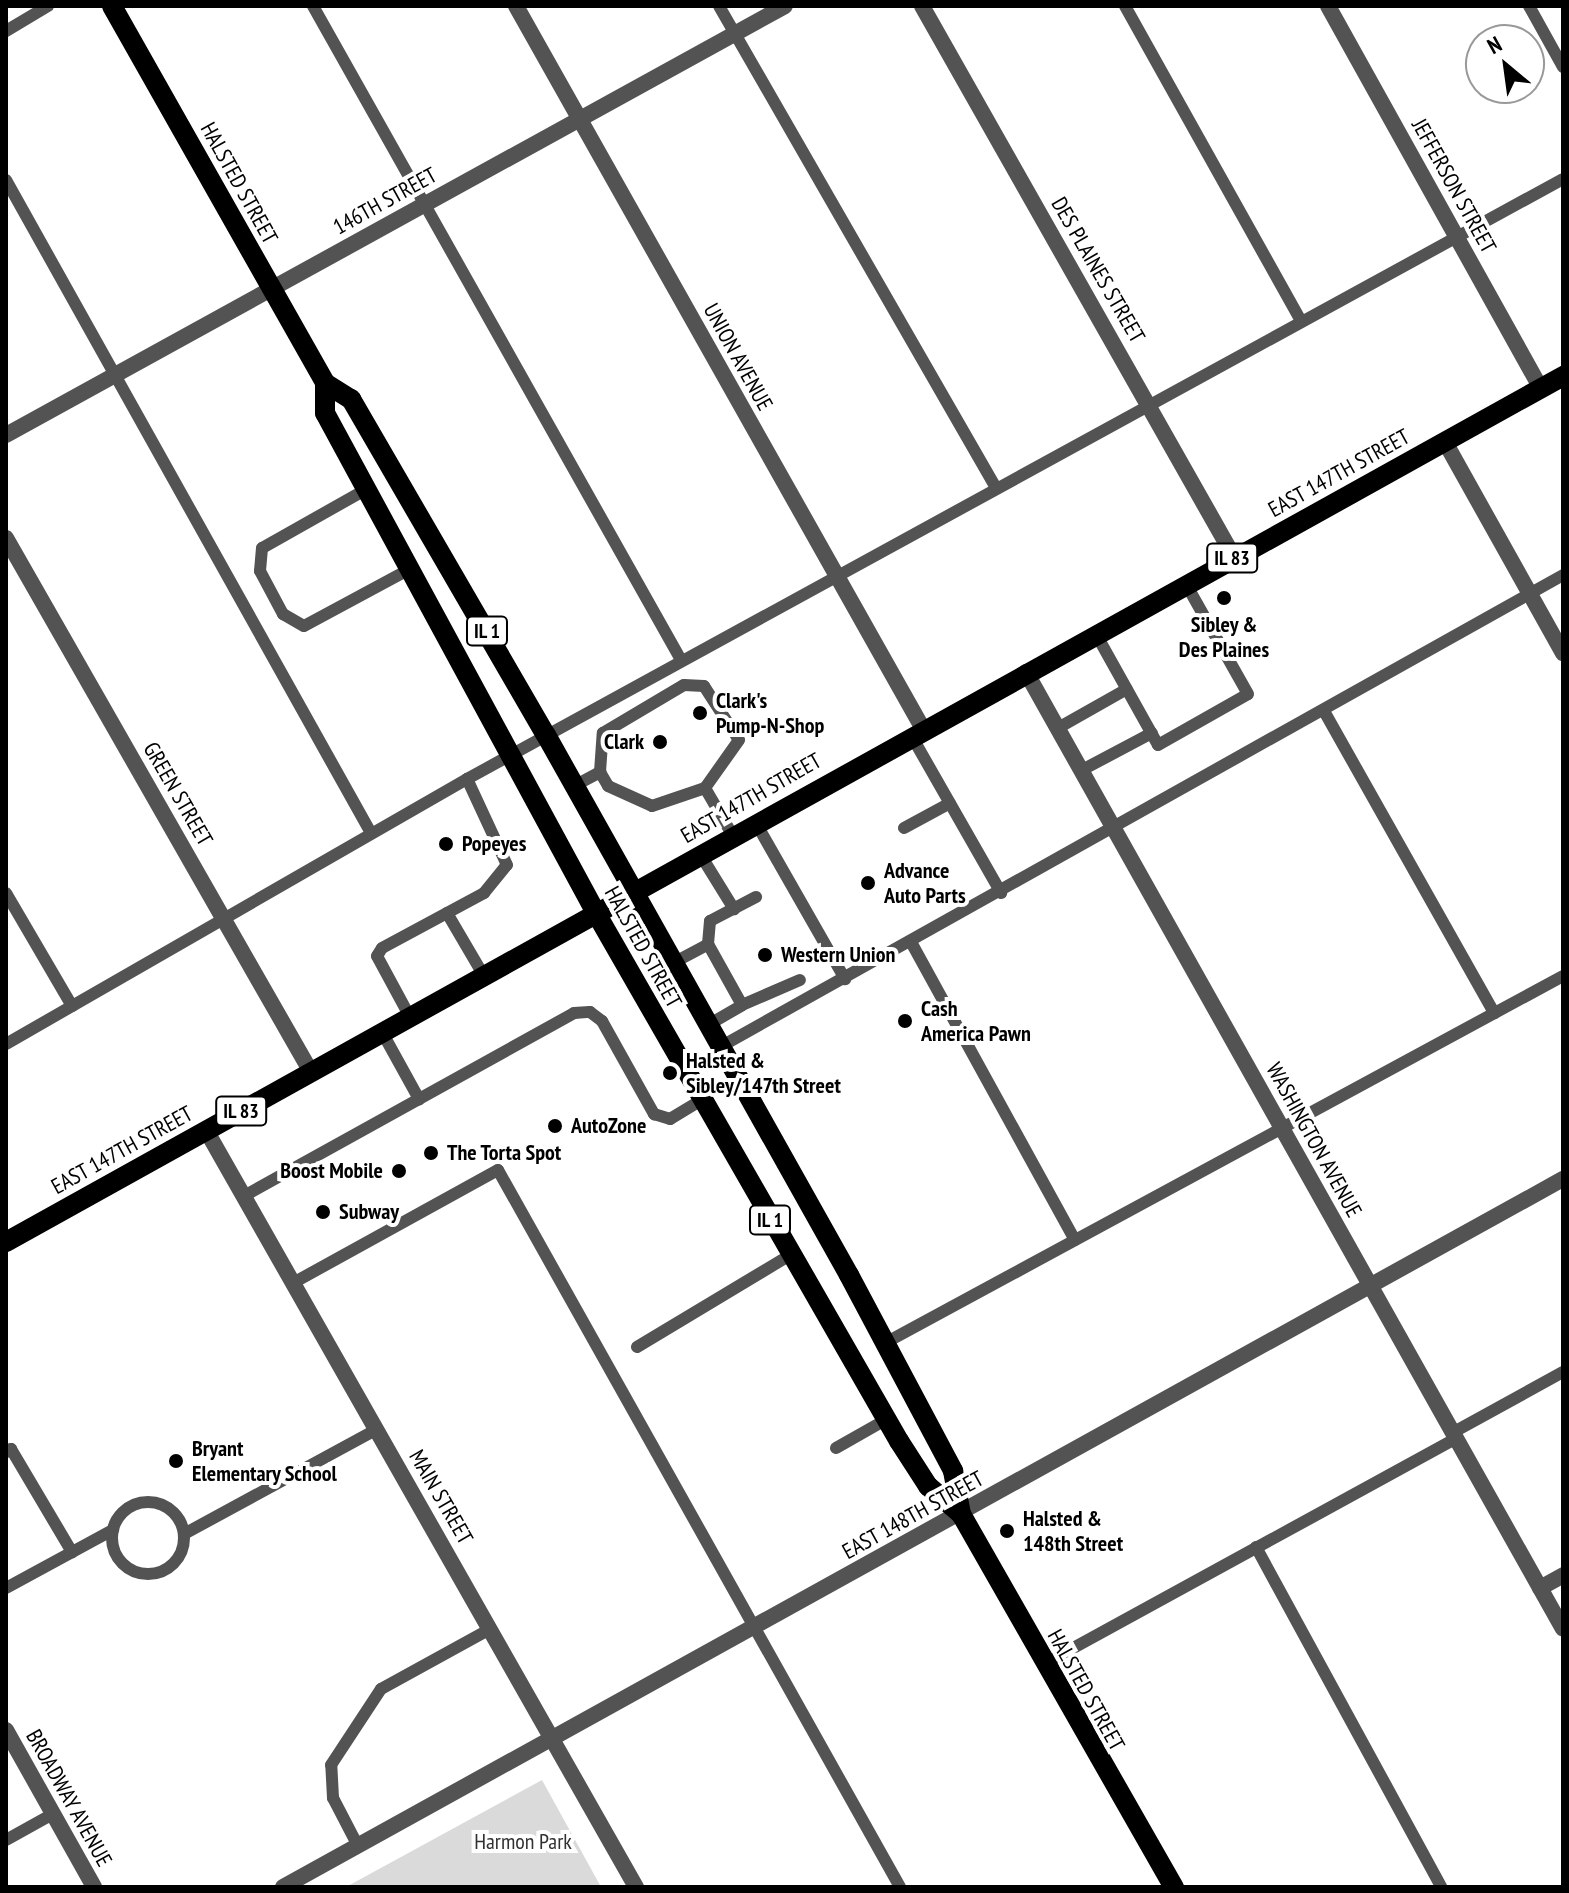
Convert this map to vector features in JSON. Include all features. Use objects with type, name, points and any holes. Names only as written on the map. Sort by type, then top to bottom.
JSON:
[{"type":"main road","name":"HALSTED STREET","points":[[112,6],[325,383],[351,399],[546,735],[885,1343],[953,1471],[961,1514],[1174,1887]]},
{"type":"main road","name":"EAST 147TH STREET","points":[[6,1242],[917,732],[1563,376]]},
{"type":"main road","name":"HALSTED STREET","points":[[325,383],[325,413],[406,571],[596,913],[887,1419],[928,1486],[961,1514]]},
{"type":"street","name":"UNION AVENUE","points":[[516,6],[836,576],[917,732]]},
{"type":"street","name":"146TH STREET","points":[[6,435],[785,6]]},
{"type":"street","name":"DES PLAINES STREET","points":[[922,6],[1234,557]]},
{"type":"street","name":"JEFFERSON STREET","points":[[1328,6],[1541,388]]},
{"type":"street","points":[[1445,442],[1563,653]]},
{"type":"street","name":"GREEN STREET","points":[[6,538],[311,1072]]},
{"type":"street","name":"WASHINGTON AVENUE","points":[[1026,672],[1563,1629]]},
{"type":"street","name":"MAIN STREET","points":[[206,1130],[636,1887]]},
{"type":"street","name":"EAST 148TH STREET","points":[[283,1887],[1563,1179]]},
{"type":"street","points":[[1540,1588],[1563,1575]]},
{"type":"street","name":"BROADWAY AVENUE","points":[[6,1730],[94,1887]]},
{"type":"lane","points":[[6,31],[48,6]]},
{"type":"lane","points":[[313,6],[681,660]]},
{"type":"lane","points":[[719,6],[996,488]]},
{"type":"lane","points":[[1125,6],[1301,321]]},
{"type":"lane","points":[[1529,6],[1563,67]]},
{"type":"lane","points":[[6,1044],[371,833],[681,660],[1563,179]]},
{"type":"lane","points":[[6,180],[371,833]]},
{"type":"lane","points":[[365,490],[262,548],[260,571],[283,614],[304,626],[406,571]]},
{"type":"lane","points":[[720,1047],[1001,893],[1563,575]]},
{"type":"lane","points":[[1096,634],[1158,745],[1248,694],[1186,584]]},
{"type":"lane","points":[[694,683],[704,686],[739,740],[705,788],[641,804],[608,786],[600,772],[603,733],[694,683]]},
{"type":"lane","points":[[1058,728],[1127,689]]},
{"type":"lane","points":[[1324,711],[1494,1013]]},
{"type":"lane","points":[[917,732],[950,803],[1001,893]]},
{"type":"lane","points":[[1082,770],[1152,733]]},
{"type":"lane","points":[[574,786],[600,772]]},
{"type":"lane","points":[[410,1017],[377,956],[484,893],[507,865],[467,779]]},
{"type":"lane","points":[[705,788],[733,836]]},
{"type":"lane","points":[[904,828],[950,803]]},
{"type":"lane","points":[[756,823],[845,979]]},
{"type":"lane","points":[[700,854],[734,909]]},
{"type":"lane","points":[[6,893],[72,1006]]},
{"type":"lane","points":[[742,1005],[708,944],[710,921],[756,897]]},
{"type":"lane","points":[[447,913],[484,976]]},
{"type":"lane","points":[[911,942],[1075,1240]]},
{"type":"lane","points":[[673,963],[708,944]]},
{"type":"lane","points":[[885,1343],[1563,976]]},
{"type":"lane","points":[[708,1025],[742,1005],[800,980]]},
{"type":"lane","points":[[244,1196],[574,1013],[590,1012],[654,1114],[670,1119],[702,1100]]},
{"type":"lane","points":[[382,1032],[419,1099]]},
{"type":"lane","points":[[293,1283],[498,1170],[900,1887]]},
{"type":"lane","points":[[637,1347],[790,1255]]},
{"type":"lane","points":[[1044,1664],[1563,1372]]},
{"type":"lane","points":[[836,1448],[887,1419]]},
{"type":"lane","points":[[113,1530],[115,1553],[142,1573],[174,1561],[184,1534],[377,1429]]},
{"type":"lane","points":[[6,1452],[11,1449],[72,1552]]},
{"type":"lane","points":[[7,1583],[113,1530],[125,1510],[147,1502],[169,1509],[184,1534]]},
{"type":"lane","points":[[1256,1547],[1441,1887]]},
{"type":"lane","points":[[358,1846],[333,1798],[331,1765],[381,1689],[490,1629]]},
{"type":"lane","points":[[6,1840],[53,1814]]},
{"type":"green space","name":"Harmon Park","points":[[542,1780],[601,1887],[346,1887]]},
{"type":"place","name":"Sibley & Des Plaines","points":[[1224,598]]},
{"type":"place","name":"Clark's Pump-N-Shop","points":[[700,713]]},
{"type":"place","name":"Clark","points":[[660,742]]},
{"type":"place","name":"Popeyes","points":[[446,844]]},
{"type":"place","name":"Advance Auto Parts","points":[[868,883]]},
{"type":"place","name":"Western Union","points":[[765,955]]},
{"type":"place","name":"Cash America Pawn","points":[[905,1021]]},
{"type":"place","name":"Halsted & Sibley/147th Street","points":[[670,1073]]},
{"type":"place","name":"AutoZone","points":[[555,1126]]},
{"type":"place","name":"The Torta Spot","points":[[431,1153]]},
{"type":"place","name":"Boost Mobile","points":[[399,1171]]},
{"type":"place","name":"Subway","points":[[323,1212]]},
{"type":"place","name":"Bryant Elementary School","points":[[176,1461]]},
{"type":"place","name":"Halsted & 148th Street","points":[[1007,1531]]}]
